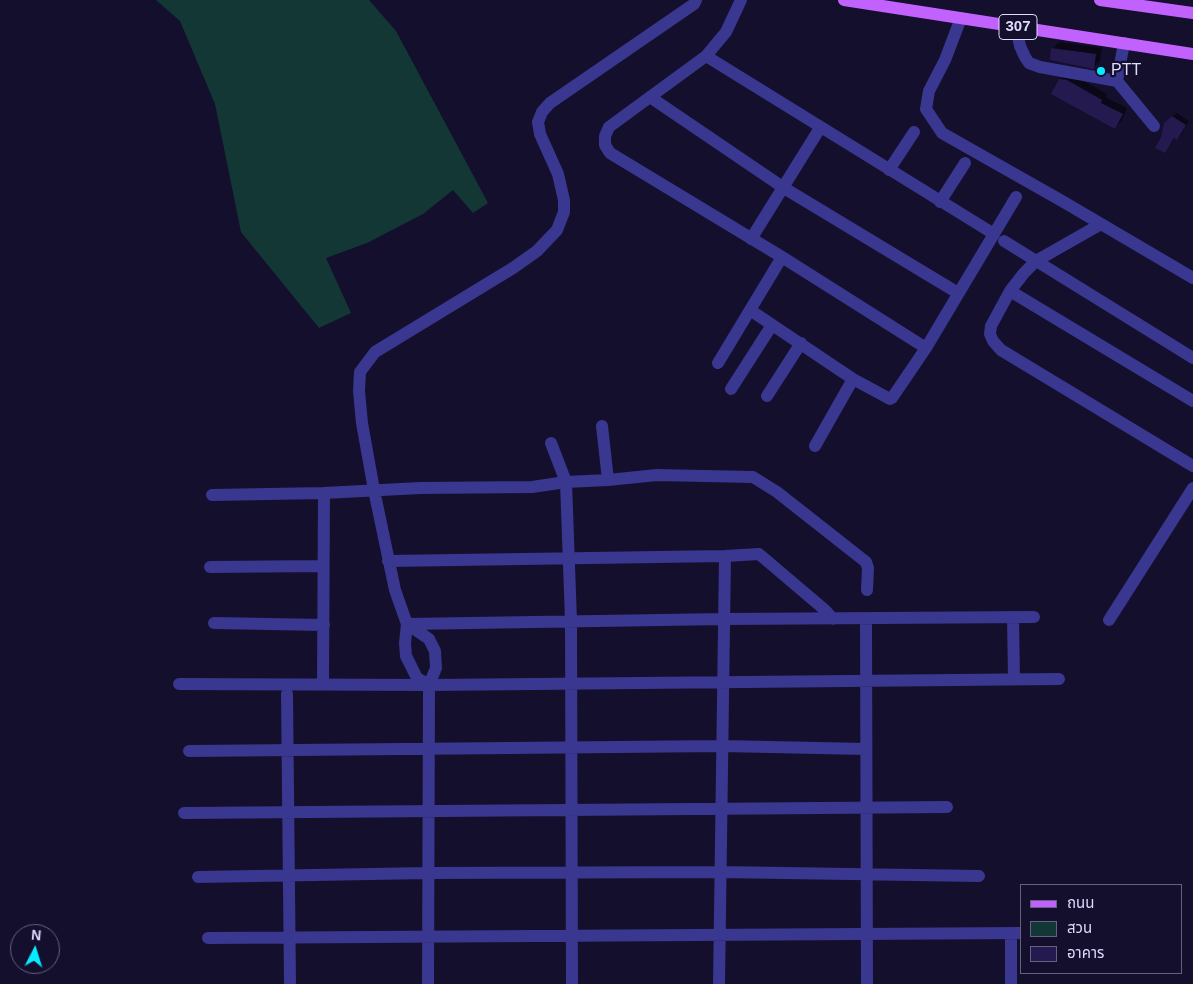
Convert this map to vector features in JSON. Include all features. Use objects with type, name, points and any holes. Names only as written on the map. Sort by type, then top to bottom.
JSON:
[{"type":"main road","name":"307","points":[[844,0],[896,5],[961,18],[1193,54]]},
{"type":"main road","points":[[1100,0],[1193,13]]},
{"type":"street","points":[[429,685],[417,678],[406,656],[407,624],[395,590],[374,490],[358,391],[360,372],[375,352],[537,252],[557,230],[564,212],[564,200],[558,174],[540,134],[538,122],[542,112],[550,103],[694,4],[696,0]]},
{"type":"street","points":[[741,0],[726,32],[706,56],[609,127],[605,136],[606,145],[610,153],[782,257],[926,348]]},
{"type":"street","points":[[961,18],[945,60],[929,91],[926,109],[942,133],[1193,278]]},
{"type":"street","points":[[1016,26],[1020,46],[1029,63],[1040,67],[1117,81],[1154,126]]},
{"type":"street","points":[[1117,81],[1124,43]]},
{"type":"street","points":[[706,56],[1193,358]]},
{"type":"street","points":[[650,98],[784,188],[958,293]]},
{"type":"street","points":[[751,239],[820,128]]},
{"type":"street","points":[[889,170],[914,132]]},
{"type":"street","points":[[940,202],[965,163]]},
{"type":"street","points":[[750,310],[853,379],[890,399],[926,348],[958,293],[999,238],[1016,197]]},
{"type":"street","points":[[1101,224],[1036,260],[1010,291],[991,326],[990,334],[1001,350],[1193,466]]},
{"type":"street","points":[[718,362],[782,257]]},
{"type":"street","points":[[1010,291],[1193,401]]},
{"type":"street","points":[[731,389],[772,325]]},
{"type":"street","points":[[767,396],[801,343]]},
{"type":"street","points":[[815,446],[853,379]]},
{"type":"street","points":[[602,426],[608,480]]},
{"type":"street","points":[[551,443],[566,482],[571,682],[572,984]]},
{"type":"street","points":[[212,495],[532,487],[566,482],[658,475],[753,477],[777,492],[866,562],[868,568],[867,590]]},
{"type":"street","points":[[1109,620],[1193,488]]},
{"type":"street","points":[[323,684],[324,493]]},
{"type":"street","points":[[388,561],[759,554],[833,619]]},
{"type":"street","points":[[718,984],[725,556]]},
{"type":"street","points":[[210,567],[323,566]]},
{"type":"street","points":[[1013,617],[1014,679]]},
{"type":"street","points":[[407,624],[1034,617]]},
{"type":"street","points":[[866,619],[867,984]]},
{"type":"street","points":[[214,624],[324,626]]},
{"type":"street","points":[[407,624],[429,639],[435,651],[436,668],[429,685],[428,984]]},
{"type":"street","points":[[179,684],[429,685],[571,682],[723,683],[1059,679]]},
{"type":"street","points":[[287,694],[290,984]]},
{"type":"street","points":[[189,751],[570,746],[722,746],[866,749]]},
{"type":"street","points":[[184,813],[866,806],[947,807]]},
{"type":"street","points":[[198,877],[428,873],[720,872],[979,876]]},
{"type":"street","points":[[208,938],[1016,933],[1011,984]]},
{"type":"green space","points":[[156,0],[369,0],[396,31],[488,203],[473,213],[453,190],[423,214],[367,243],[326,258],[351,313],[319,328],[241,232],[215,104],[180,21]]},
{"type":"building","points":[[1051,48],[1096,54],[1094,69],[1050,60]]},
{"type":"building","points":[[1059,79],[1067,80],[1102,100],[1101,103],[1123,114],[1115,129],[1051,94]]},
{"type":"building","points":[[1172,116],[1186,125],[1177,140],[1174,138],[1165,153],[1155,148],[1161,137],[1164,123]]},
{"type":"place","name":"PTT","points":[[1101,71]]}]
